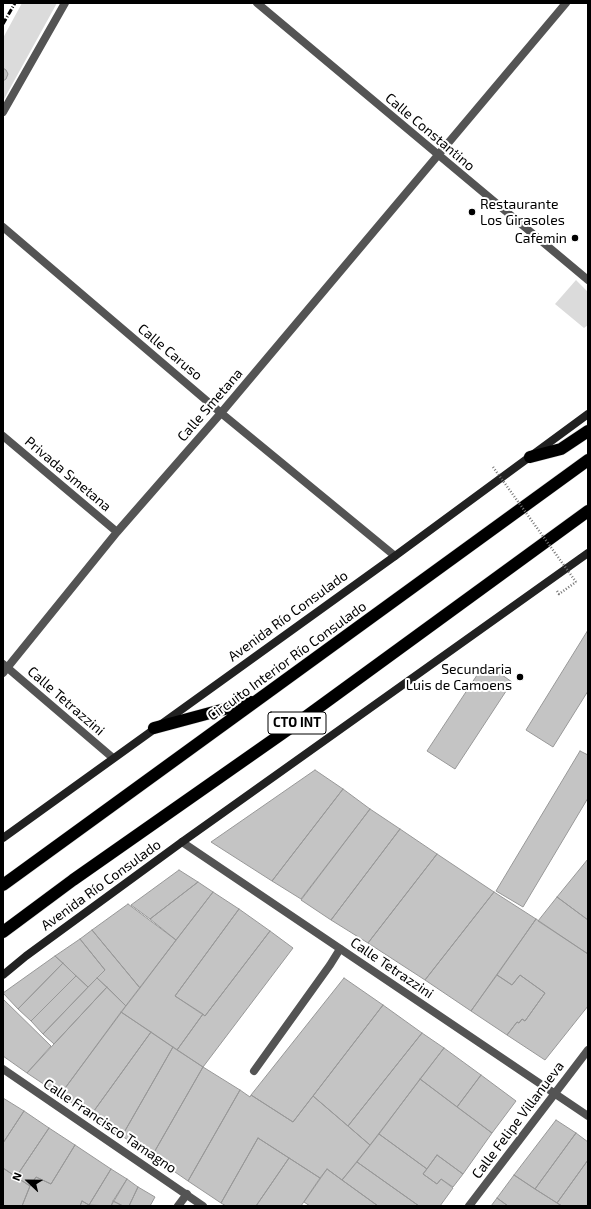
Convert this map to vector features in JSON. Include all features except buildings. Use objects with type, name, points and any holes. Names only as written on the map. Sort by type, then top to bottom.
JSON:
[{"type":"highway","points":[[530,457],[561,450],[588,431]]},
{"type":"highway","name":"Circuito Interior Río Consulado","points":[[3,885],[588,460]]},
{"type":"highway","name":"CTO INT","points":[[3,932],[74,880],[300,721],[588,510]]},
{"type":"highway","points":[[154,728],[258,700]]},
{"type":"main road","name":"Avenida Río Consulado","points":[[3,838],[395,556],[588,414]]},
{"type":"main road","name":"Avenida Río Consulado","points":[[3,975],[26,956],[182,842],[588,553]]},
{"type":"street","points":[[3,112],[65,3]]},
{"type":"street","name":"Calle Constantino","points":[[257,3],[588,280]]},
{"type":"street","name":"Calle Smetana","points":[[4,668],[117,532],[221,413],[566,3]]},
{"type":"street","name":"Calle Caruso","points":[[3,227],[221,413],[395,556]]},
{"type":"street","name":"Privada Smetana","points":[[3,436],[117,532]]},
{"type":"street","name":"Calle Tetrazzini","points":[[4,668],[113,758]]},
{"type":"street","name":"Calle Tetrazzini","points":[[182,842],[588,1116]]},
{"type":"street","points":[[254,1070],[340,949]]},
{"type":"street","name":"Calle Felipe Villanueva","points":[[469,1206],[588,1050]]},
{"type":"street","name":"Calle Francisco Tamagno","points":[[3,1069],[203,1206]]},
{"type":"street","points":[[178,1206],[187,1194]]},
{"type":"path","points":[[493,467],[576,582],[559,594]]},
{"type":"shaded area","points":[[22,3],[57,3],[3,101],[3,38]]},
{"type":"shaded area","points":[[576,280],[588,292],[588,325],[584,328],[555,304]]},
{"type":"railway","points":[[3,24],[15,3]]},
{"type":"place","name":"Restaurante Los Girasoles","points":[[472,212]]},
{"type":"place","name":"Cafemin","points":[[575,238]]},
{"type":"place","name":"Secundaria Luis de Camoens","points":[[520,677]]}]
